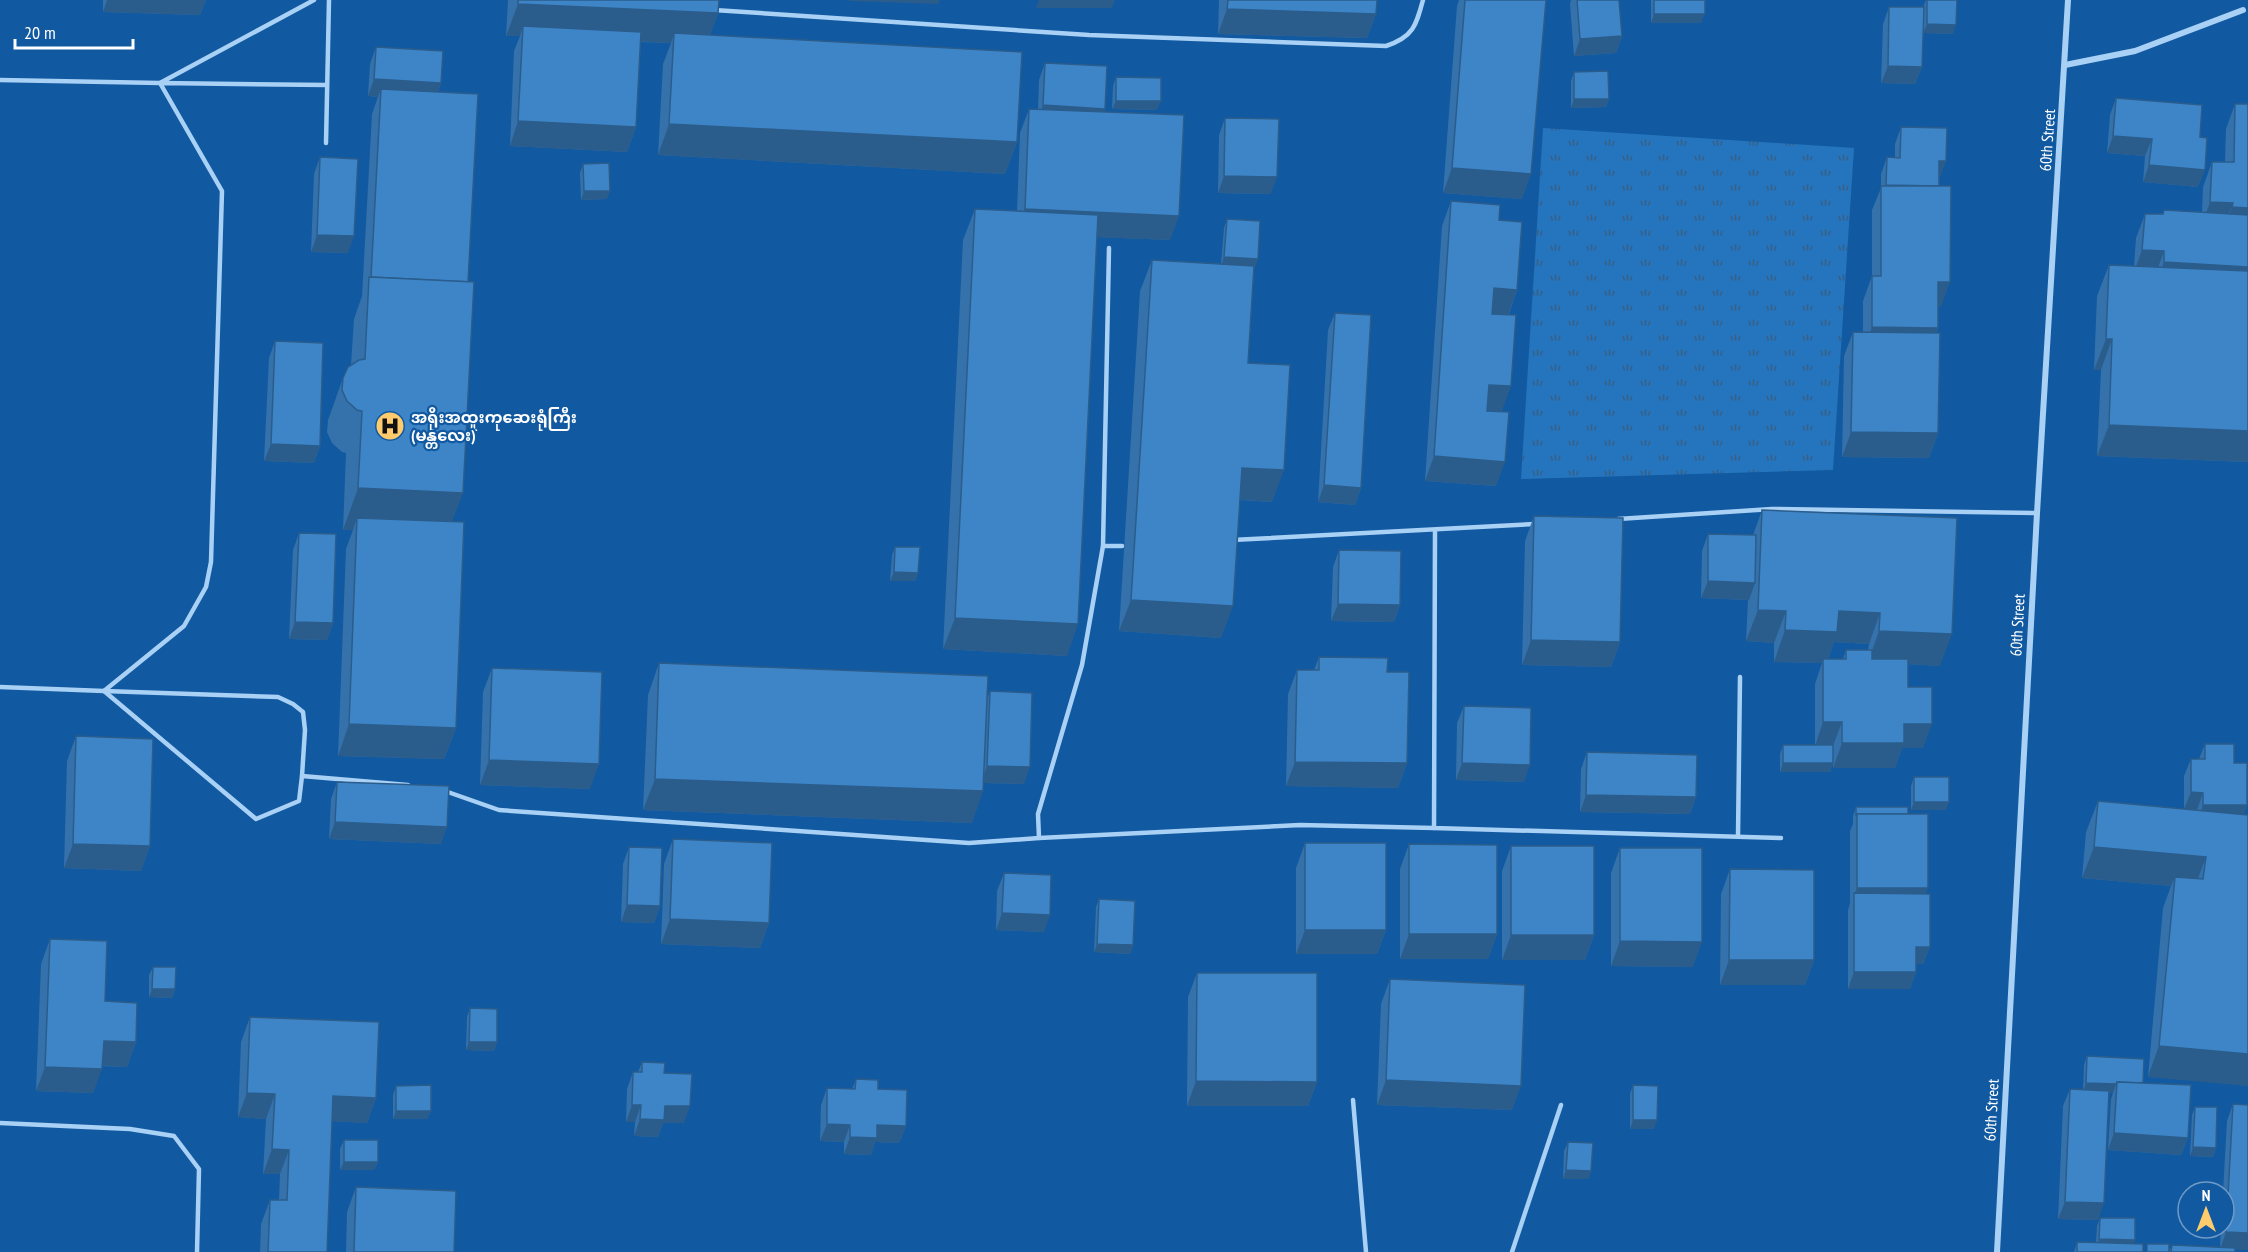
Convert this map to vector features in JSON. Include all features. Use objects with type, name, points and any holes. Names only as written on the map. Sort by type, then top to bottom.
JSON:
[{"type":"street","name":"60th Street","points":[[1997,1252],[2037,513],[2068,0]]},
{"type":"street","points":[[2065,65],[2135,51],[2243,10]]},
{"type":"lane","points":[[160,82],[314,0]]},
{"type":"lane","points":[[326,142],[329,0]]},
{"type":"lane","points":[[708,9],[1089,35],[1386,46],[1400,41],[1414,30],[1423,0]]},
{"type":"lane","points":[[0,80],[327,85]]},
{"type":"lane","points":[[104,691],[184,626],[206,587],[211,562],[222,191],[160,82]]},
{"type":"lane","points":[[1039,838],[1038,814],[1082,665],[1103,546],[1109,248]]},
{"type":"lane","points":[[1610,519],[1772,509],[2037,513]]},
{"type":"lane","points":[[1229,540],[1540,524]]},
{"type":"lane","points":[[1434,828],[1436,531]]},
{"type":"lane","points":[[1103,546],[1122,546]]},
{"type":"lane","points":[[1738,836],[1740,677]]},
{"type":"lane","points":[[0,687],[104,691],[278,698],[293,704],[303,712],[305,730],[299,801],[256,819],[104,691]]},
{"type":"lane","points":[[302,776],[409,785]]},
{"type":"lane","points":[[444,791],[499,810],[969,843],[1300,825],[1781,838]]},
{"type":"lane","points":[[1353,1101],[1366,1252]]},
{"type":"lane","points":[[1512,1252],[1561,1105]]},
{"type":"lane","points":[[0,1123],[130,1129],[174,1136],[199,1169],[197,1252]]},
{"type":"green space","points":[[1543,128],[1854,148],[1833,470],[1521,479]]},
{"type":"building","points":[[518,0],[719,0],[718,13],[518,4]]},
{"type":"building","points":[[1228,0],[1377,0],[1376,14],[1227,9]]},
{"type":"building","points":[[1465,0],[1546,0],[1531,174],[1452,168]]},
{"type":"building","points":[[1577,0],[1619,0],[1622,36],[1580,39]]},
{"type":"building","points":[[1654,0],[1705,0],[1705,14],[1654,14]]},
{"type":"building","points":[[1927,0],[1957,0],[1956,25],[1927,24]]},
{"type":"building","points":[[1889,7],[1924,7],[1922,67],[1888,66]]},
{"type":"building","points":[[523,26],[641,32],[636,127],[518,121]]},
{"type":"building","points":[[674,33],[1022,52],[1017,142],[669,124]]},
{"type":"building","points":[[376,47],[443,51],[441,83],[374,79]]},
{"type":"building","points":[[1045,63],[1107,66],[1105,109],[1043,105]]},
{"type":"building","points":[[1608,71],[1609,99],[1574,99],[1574,72]]},
{"type":"building","points":[[1116,77],[1161,78],[1161,101],[1116,101]]},
{"type":"building","points":[[381,89],[478,94],[468,282],[371,277]]},
{"type":"building","points":[[2116,98],[2202,105],[2200,137],[2207,138],[2205,170],[2149,165],[2152,139],[2113,136]]},
{"type":"building","points":[[2235,104],[2248,104],[2248,208],[2232,207],[2233,203],[2210,202],[2212,162],[2234,162]]},
{"type":"building","points":[[1029,109],[1184,115],[1179,216],[1025,209]]},
{"type":"building","points":[[1225,118],[1279,119],[1277,177],[1224,176]]},
{"type":"building","points":[[1901,127],[1947,128],[1946,161],[1939,161],[1939,186],[1886,185],[1887,157],[1900,158]]},
{"type":"building","points":[[320,157],[358,159],[354,236],[317,235]]},
{"type":"building","points":[[609,163],[610,191],[584,191],[583,164]]},
{"type":"building","points":[[1881,186],[1951,186],[1950,282],[1938,282],[1938,328],[1872,327],[1872,276],[1881,276]]},
{"type":"building","points":[[1451,201],[1500,205],[1499,220],[1522,222],[1517,290],[1494,288],[1492,314],[1516,315],[1511,386],[1489,385],[1487,411],[1509,412],[1505,462],[1434,456]]},
{"type":"building","points":[[975,209],[1098,215],[1078,624],[955,618]]},
{"type":"building","points":[[2164,210],[2248,215],[2248,267],[2164,262],[2164,251],[2142,250],[2145,214],[2163,214]]},
{"type":"building","points":[[1227,219],[1260,221],[1258,259],[1224,257]]},
{"type":"building","points":[[1152,260],[1254,266],[1248,363],[1290,365],[1284,470],[1242,468],[1233,606],[1131,600]]},
{"type":"building","points":[[2109,265],[2248,271],[2248,431],[2109,425],[2112,339],[2106,339]]},
{"type":"building","name":"အရိုးအထူးကုဆေးရုံကြီး (မန္တလေး)","points":[[369,277],[474,282],[463,493],[358,488],[362,411],[357,410],[347,401],[342,390],[343,378],[348,367],[365,359]]},
{"type":"building","points":[[1335,313],[1371,315],[1361,488],[1324,485]]},
{"type":"building","points":[[1853,332],[1940,333],[1938,433],[1851,432]]},
{"type":"building","points":[[275,341],[323,343],[320,446],[271,444]]},
{"type":"building","points":[[1762,510],[1957,518],[1952,634],[1879,631],[1880,613],[1839,611],[1837,632],[1785,630],[1786,611],[1758,610]]},
{"type":"building","points":[[1534,516],[1623,518],[1620,642],[1531,640]]},
{"type":"building","points":[[357,518],[464,522],[456,728],[349,724]]},
{"type":"building","points":[[299,533],[336,534],[333,623],[295,622]]},
{"type":"building","points":[[1708,534],[1756,535],[1755,583],[1708,581]]},
{"type":"building","points":[[895,547],[920,547],[918,573],[894,572]]},
{"type":"building","points":[[1339,550],[1401,551],[1400,605],[1338,604]]},
{"type":"building","points":[[1846,650],[1872,650],[1872,659],[1908,659],[1908,687],[1932,687],[1932,724],[1904,724],[1904,743],[1842,743],[1842,722],[1823,722],[1823,659],[1846,659]]},
{"type":"building","points":[[1319,657],[1388,658],[1387,672],[1409,672],[1407,763],[1295,762],[1297,670],[1319,670]]},
{"type":"building","points":[[659,663],[988,676],[983,791],[655,779]]},
{"type":"building","points":[[492,668],[602,672],[599,764],[489,760]]},
{"type":"building","points":[[990,691],[1032,693],[1030,767],[987,766]]},
{"type":"building","points":[[1464,706],[1531,708],[1530,765],[1462,763]]},
{"type":"building","points":[[76,736],[153,739],[150,846],[73,844]]},
{"type":"building","points":[[2205,744],[2234,744],[2234,763],[2247,763],[2247,805],[2203,805],[2203,793],[2191,792],[2191,759],[2205,759]]},
{"type":"building","points":[[1783,745],[1833,745],[1833,763],[1783,763]]},
{"type":"building","points":[[1587,752],[1697,755],[1696,797],[1586,795]]},
{"type":"building","points":[[1914,777],[1949,777],[1949,802],[1914,802]]},
{"type":"building","points":[[337,782],[449,786],[447,827],[335,822]]},
{"type":"building","points":[[2098,801],[2248,815],[2248,1054],[2159,1046],[2175,877],[2203,879],[2206,857],[2094,847]]},
{"type":"building","points":[[1856,807],[1908,807],[1908,814],[1857,814],[1856,816]]},
{"type":"building","points":[[1857,814],[1928,814],[1928,888],[1857,888]]},
{"type":"building","points":[[673,839],[772,843],[769,923],[670,919]]},
{"type":"building","points":[[1305,843],[1386,843],[1386,930],[1305,930]]},
{"type":"building","points":[[1409,844],[1497,845],[1497,934],[1409,934]]},
{"type":"building","points":[[1511,846],[1594,846],[1594,935],[1511,935]]},
{"type":"building","points":[[629,847],[662,848],[660,906],[627,905]]},
{"type":"building","points":[[1620,848],[1702,848],[1702,942],[1620,941]]},
{"type":"building","points":[[1730,869],[1814,870],[1814,960],[1729,960]]},
{"type":"building","points":[[1004,873],[1051,875],[1050,915],[1002,913]]},
{"type":"building","points":[[1854,893],[1930,894],[1930,947],[1916,947],[1916,972],[1854,972]]},
{"type":"building","points":[[1099,899],[1135,901],[1133,945],[1097,944]]},
{"type":"building","points":[[50,939],[107,941],[105,1001],[137,1003],[136,1042],[104,1041],[102,1069],[45,1067]]},
{"type":"building","points":[[153,967],[176,967],[175,989],[152,989]]},
{"type":"building","points":[[1197,973],[1317,973],[1317,1082],[1196,1081]]},
{"type":"building","points":[[1390,979],[1525,985],[1521,1086],[1386,1080]]},
{"type":"building","points":[[470,1008],[497,1009],[497,1042],[469,1042]]},
{"type":"building","points":[[250,1017],[379,1022],[376,1098],[333,1096],[327,1252],[268,1252],[270,1200],[287,1200],[289,1150],[272,1149],[275,1094],[247,1093]]},
{"type":"building","points":[[2087,1056],[2144,1059],[2143,1083],[2086,1083]]},
{"type":"building","points":[[642,1062],[665,1063],[664,1073],[692,1074],[690,1106],[665,1106],[664,1120],[640,1119],[641,1105],[632,1105],[633,1072],[642,1072]]},
{"type":"building","points":[[856,1079],[878,1080],[878,1089],[907,1090],[906,1126],[877,1125],[877,1138],[850,1137],[850,1125],[827,1124],[827,1088],[855,1089]]},
{"type":"building","points":[[2117,1082],[2191,1085],[2188,1138],[2114,1133]]},
{"type":"building","points":[[431,1085],[431,1111],[396,1111],[396,1086]]},
{"type":"building","points":[[1633,1085],[1658,1086],[1657,1120],[1633,1120]]},
{"type":"building","points":[[2070,1089],[2109,1091],[2104,1203],[2065,1202]]},
{"type":"building","points":[[2233,1104],[2248,1105],[2248,1233],[2236,1232],[2236,1180],[2229,1180]]},
{"type":"building","points":[[2195,1107],[2217,1107],[2216,1148],[2193,1147]]},
{"type":"building","points":[[344,1140],[378,1140],[378,1162],[344,1162]]},
{"type":"building","points":[[1568,1142],[1593,1143],[1591,1171],[1566,1170]]},
{"type":"building","points":[[356,1187],[456,1191],[454,1252],[354,1252]]},
{"type":"building","points":[[2100,1218],[2135,1218],[2135,1240],[2099,1239]]},
{"type":"building","points":[[2077,1242],[2143,1244],[2143,1252],[2077,1252]]},
{"type":"building","points":[[2147,1244],[2169,1244],[2169,1252],[2147,1252]]},
{"type":"building","points":[[2172,1245],[2235,1248],[2235,1252],[2171,1252]]},
{"type":"place","name":"အရိုးအထူးကုဆေးရုံကြီး (မန္တလေး)","points":[[390,426]]}]
